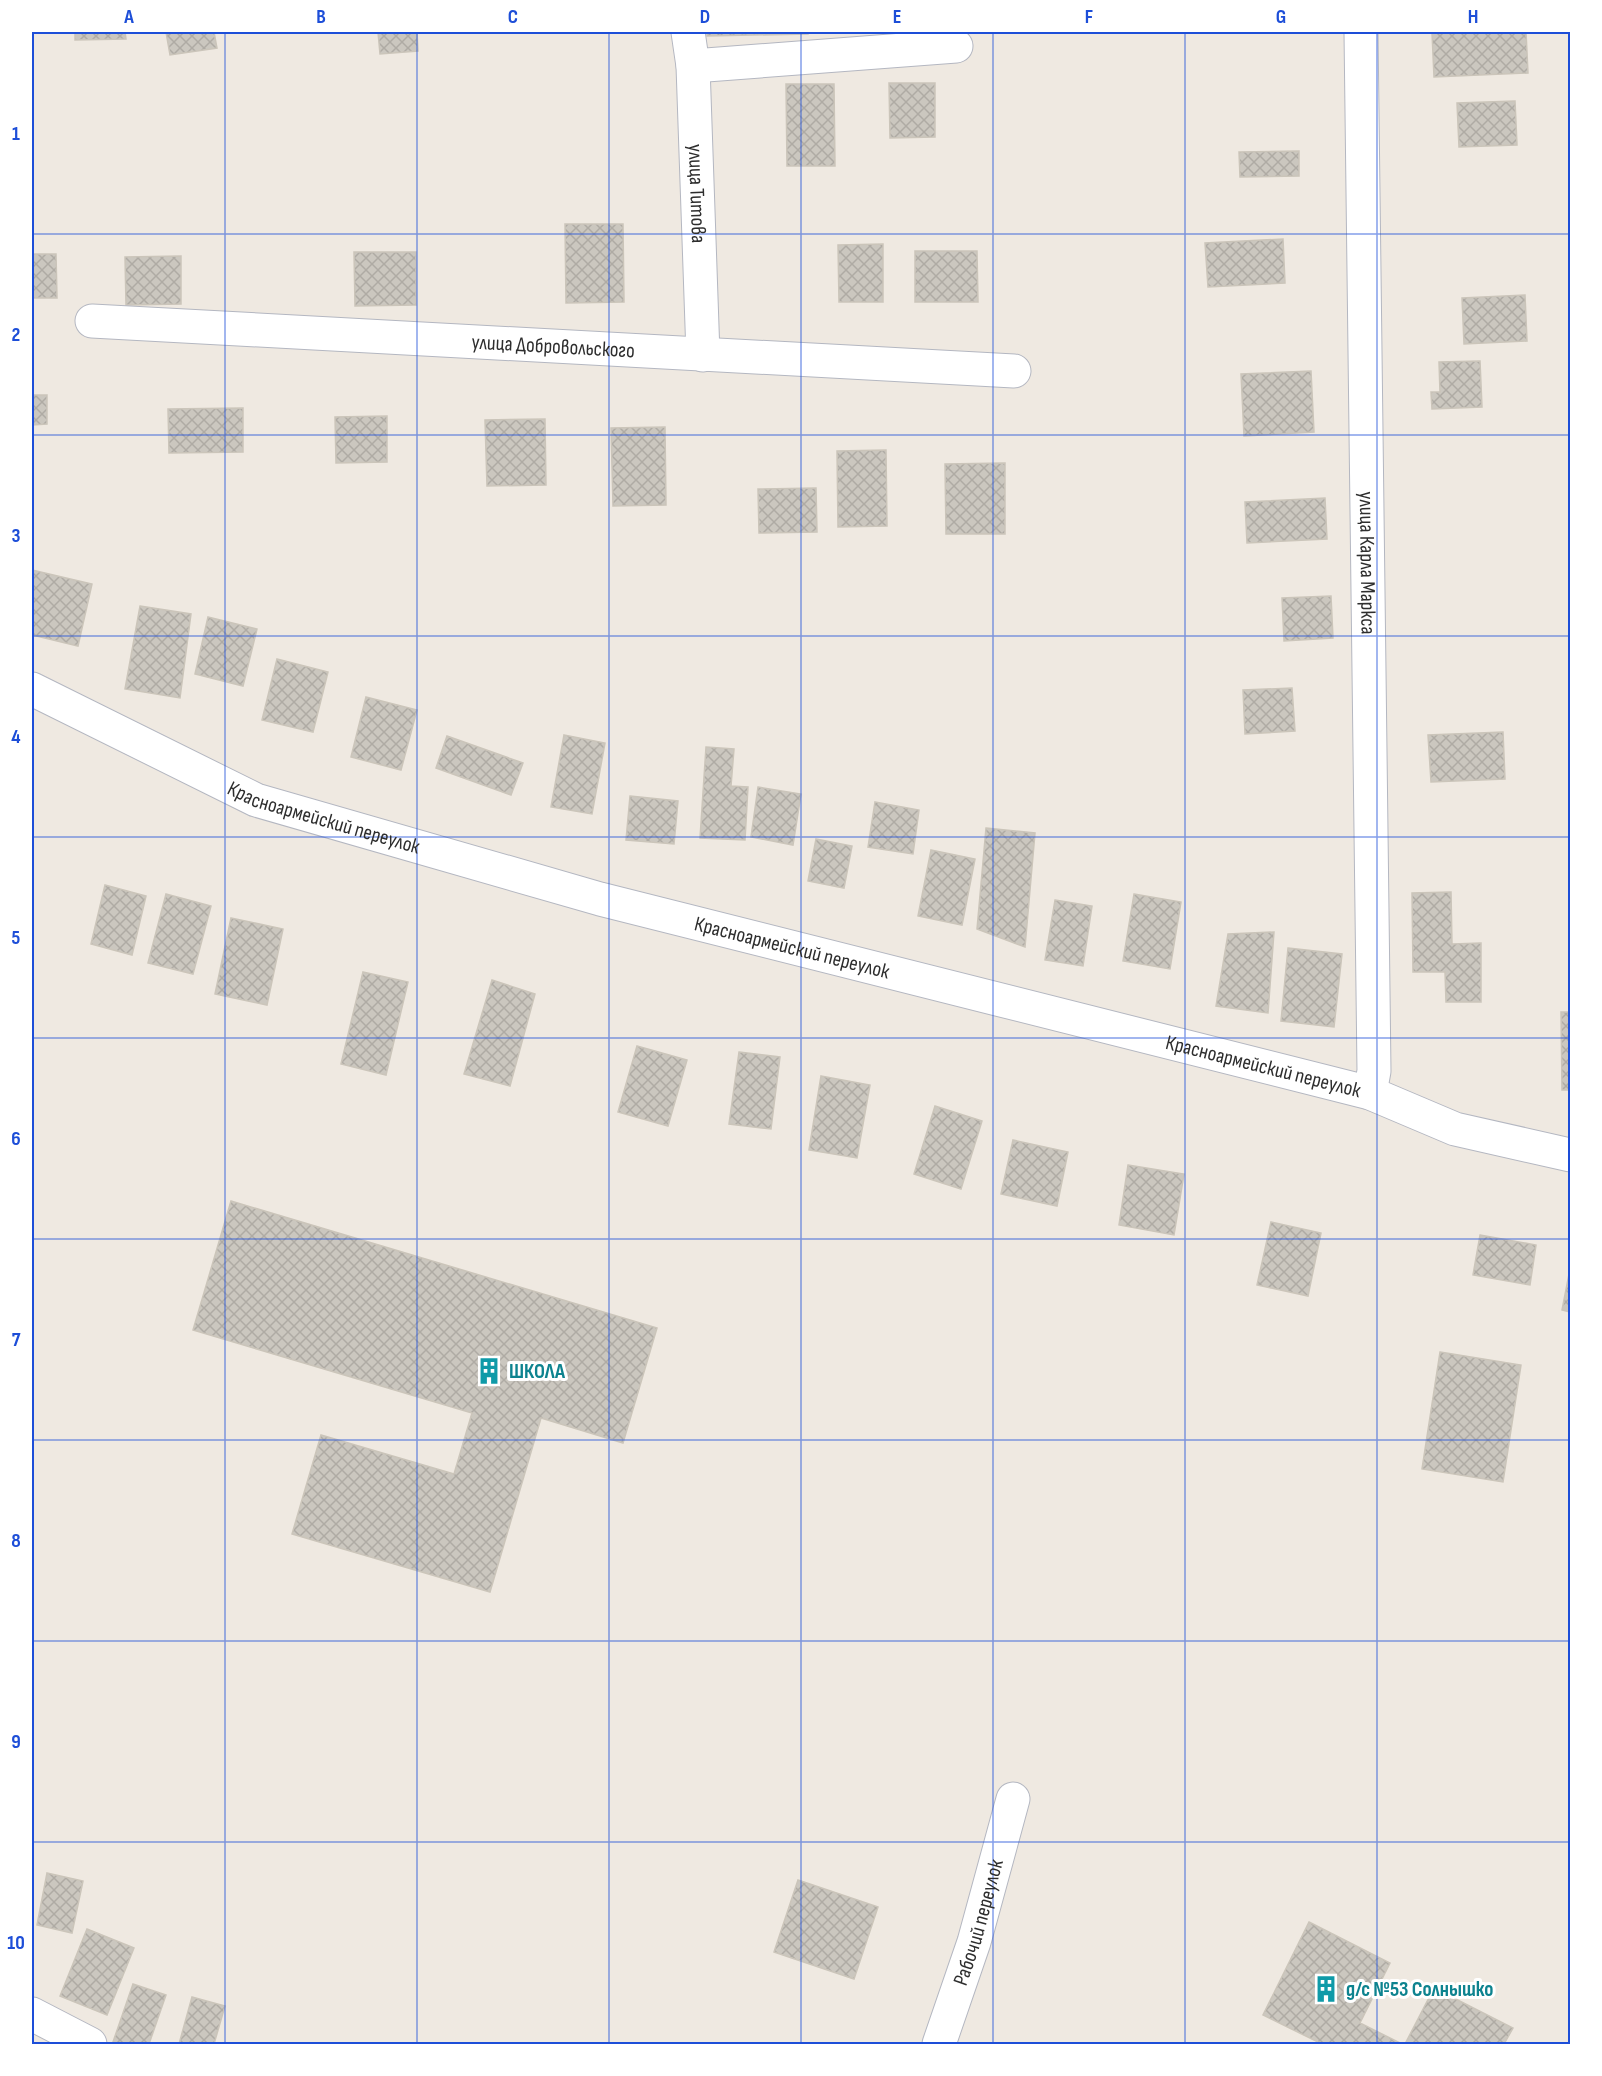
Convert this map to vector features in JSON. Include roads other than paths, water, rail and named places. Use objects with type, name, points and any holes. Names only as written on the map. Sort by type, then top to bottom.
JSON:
[{"type":"street","name":"улица Титова","points":[[688,32],[693,66],[703,355]]},
{"type":"street","name":"улица Карла Маркса","points":[[1361,32],[1374,1071],[1370,1094]]},
{"type":"street","points":[[693,66],[956,46]]},
{"type":"street","name":"улица Добровольского","points":[[92,321],[1014,371]]},
{"type":"street","name":"Красноармейский переулок","points":[[32,689],[256,800],[600,899],[1370,1094],[1455,1129],[1570,1155]]},
{"type":"street","name":"Рабочий переулок","points":[[939,2044],[974,1942],[1013,1799]]},
{"type":"street","points":[[32,2014],[90,2044]]},
{"type":"place","name":"ШКОЛА","points":[[489,1371]]},
{"type":"place","name":"д/с №53 Солнышко","points":[[1326,1989]]}]
